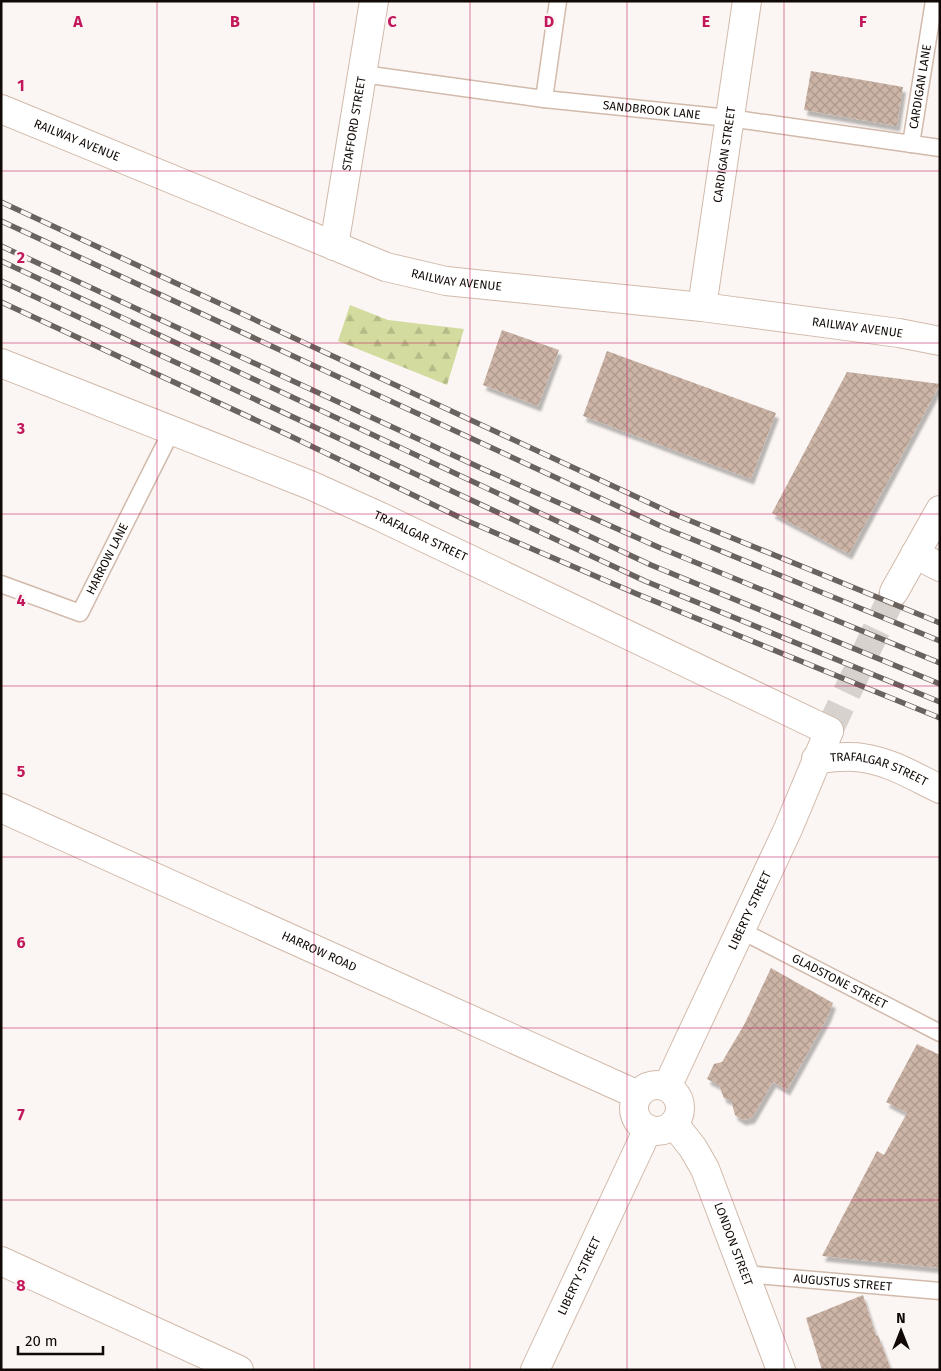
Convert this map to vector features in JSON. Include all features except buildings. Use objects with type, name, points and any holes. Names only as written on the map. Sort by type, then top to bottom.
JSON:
[{"type":"street","name":"STAFFORD STREET","points":[[334,246],[374,1]]},
{"type":"street","name":"CARDIGAN STREET","points":[[702,307],[747,1]]},
{"type":"street","name":"RAILWAY AVENUE","points":[[1,109],[386,267],[446,281],[702,307],[940,340]]},
{"type":"street","name":"TRAFALGAR STREET","points":[[1,363],[310,485],[829,731]]},
{"type":"street","points":[[894,592],[940,510]]},
{"type":"street","points":[[914,554],[940,568]]},
{"type":"street","name":"LIBERTY STREET","points":[[667,1087],[788,829],[829,731]]},
{"type":"street","name":"TRAFALGAR STREET","points":[[816,760],[851,757],[875,760],[895,767],[940,789]]},
{"type":"street","name":"HARROW ROAD","points":[[1,808],[638,1095]]},
{"type":"street","points":[[651,1086],[667,1087],[674,1092],[678,1099],[680,1108],[678,1116],[661,1126],[643,1126],[635,1117],[634,1106],[638,1095],[644,1089],[651,1086]]},
{"type":"street","name":"LIBERTY STREET","points":[[535,1370],[661,1126]]},
{"type":"street","name":"LONDON STREET","points":[[661,1126],[693,1148],[705,1169],[781,1370]]},
{"type":"street","points":[[1,1261],[239,1370]]},
{"type":"lane","points":[[544,99],[558,1]]},
{"type":"lane","name":"CARDIGAN LANE","points":[[911,144],[934,1]]},
{"type":"lane","name":"SANDBROOK LANE","points":[[363,74],[544,99],[729,118],[940,148]]},
{"type":"lane","name":"HARROW LANE","points":[[1,584],[80,613],[172,430]]},
{"type":"lane","name":"GLADSTONE STREET","points":[[740,930],[940,1033]]},
{"type":"lane","name":"AUGUSTUS STREET","points":[[745,1274],[940,1291]]},
{"type":"green space","points":[[350,305],[388,320],[464,329],[447,385],[338,341]]},
{"type":"tunnel","points":[[829,731],[894,592]]},
{"type":"railway","points":[[1,202],[669,512],[940,623]]},
{"type":"railway","points":[[1,221],[665,528],[940,641]]},
{"type":"railway","points":[[1,246],[483,469],[658,547],[940,663]]},
{"type":"railway","points":[[1,261],[651,565],[940,684]]},
{"type":"railway","points":[[1,281],[645,581],[940,702]]},
{"type":"railway","points":[[1,302],[286,434],[463,519],[637,594],[940,718]]}]
